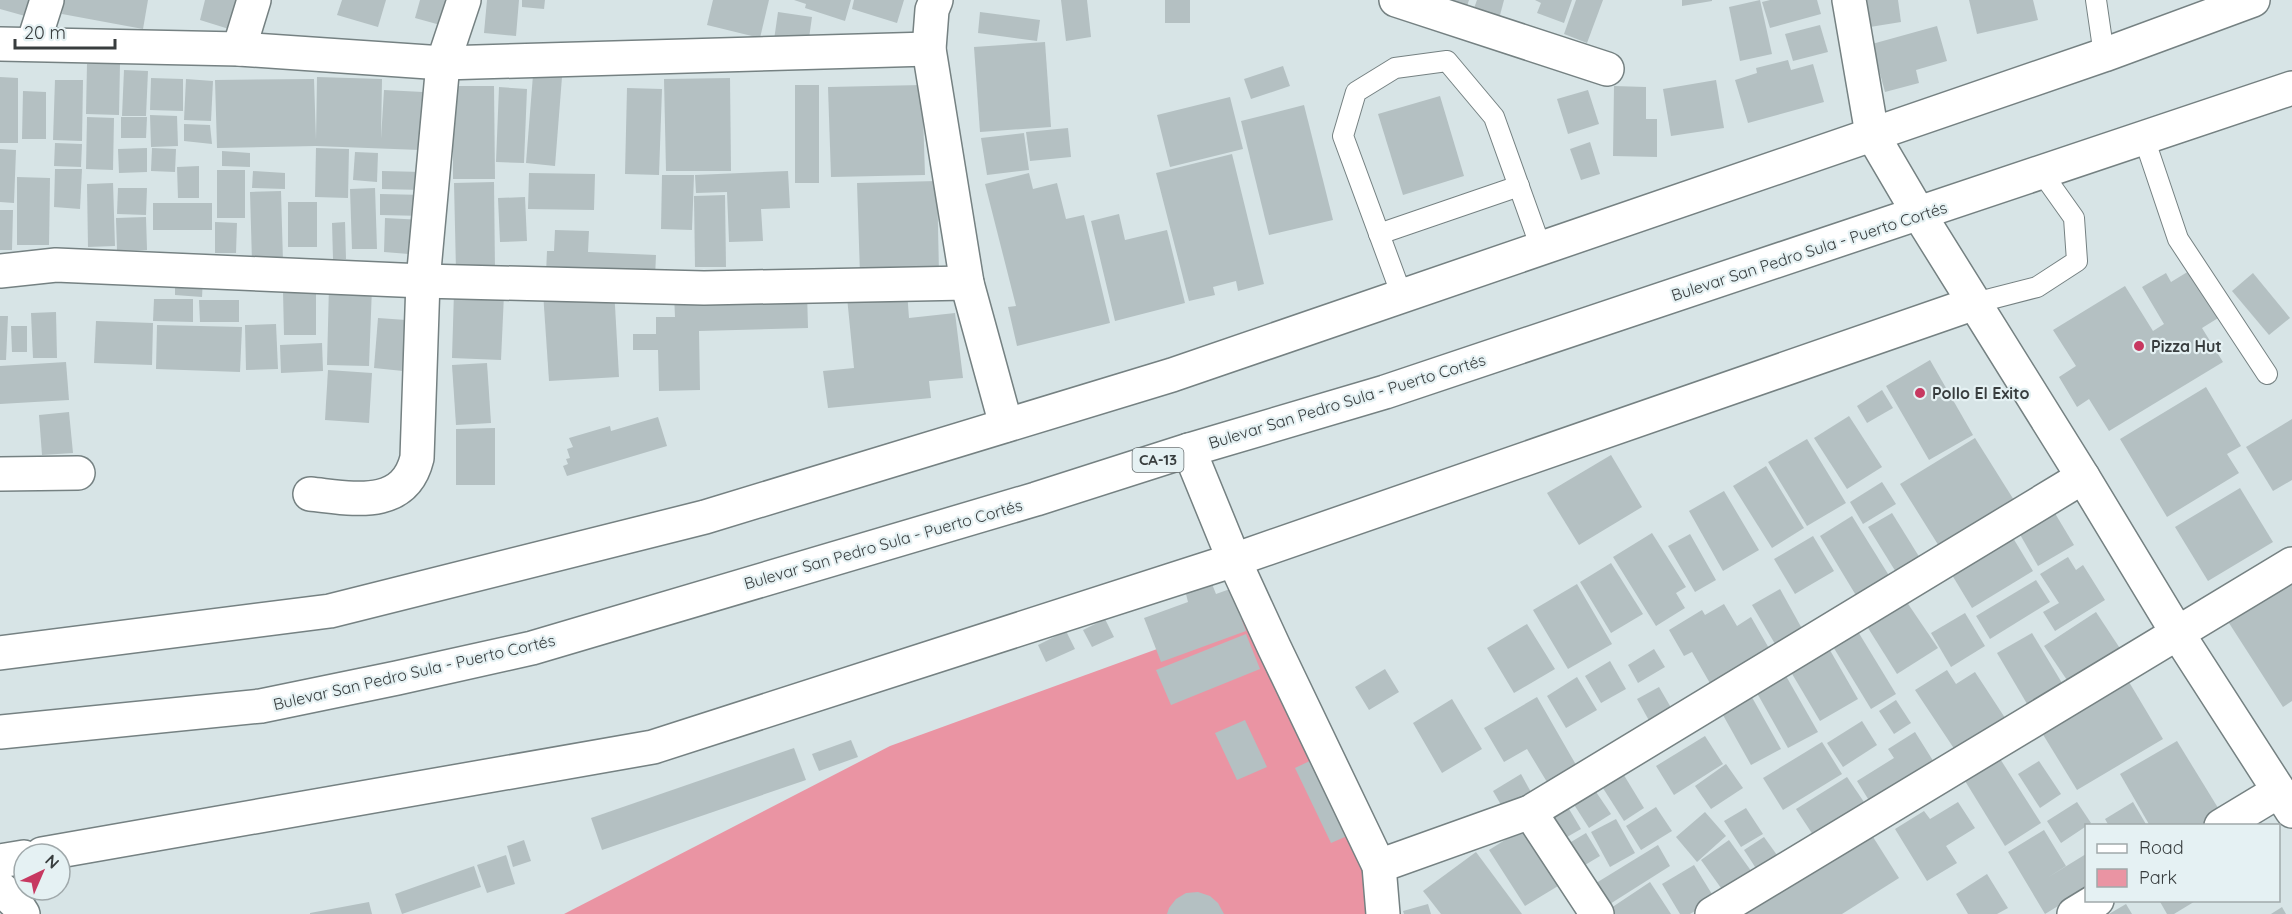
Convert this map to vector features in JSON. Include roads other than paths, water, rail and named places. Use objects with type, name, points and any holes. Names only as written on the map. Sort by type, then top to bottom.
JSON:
[{"type":"main road","points":[[33,44],[46,0]]},
{"type":"main road","points":[[239,49],[254,0]]},
{"type":"main road","points":[[310,494],[363,499],[392,493],[407,482],[414,472],[417,458],[423,281],[443,63],[464,0]]},
{"type":"main road","points":[[936,0],[932,10],[929,49],[968,283],[1006,425]]},
{"type":"main road","points":[[1396,0],[1607,69]]},
{"type":"main road","points":[[1849,0],[1872,134],[2178,634],[2286,801],[2224,824]]},
{"type":"main road","points":[[0,652],[330,611],[705,518],[1172,375],[2104,55],[2253,0]]},
{"type":"main road","points":[[0,44],[239,49],[443,63],[929,49]]},
{"type":"main road","name":"Bulevar San Pedro Sula - Puerto Cortés","points":[[0,732],[261,706],[532,648],[1036,499],[1189,450],[1385,392],[2292,88]]},
{"type":"main road","points":[[0,271],[56,265],[423,281],[704,288],[968,283]]},
{"type":"main road","points":[[72,849],[653,747],[1234,560],[1975,303]]},
{"type":"main road","points":[[1189,450],[1234,560],[1379,866],[1383,914]]},
{"type":"main road","points":[[0,474],[78,473]]},
{"type":"main road","points":[[1379,866],[1530,812],[2083,477]]},
{"type":"main road","points":[[1712,914],[2292,564]]},
{"type":"main road","points":[[1530,812],[1597,914]]},
{"type":"main road","points":[[0,888],[16,903],[23,914]]},
{"type":"main road","points":[[2074,914],[2094,902]]},
{"type":"lane","points":[[2096,0],[2104,55]]},
{"type":"lane","points":[[1402,296],[1343,136],[1356,92],[1395,68],[1447,61],[1494,117],[1541,248]]},
{"type":"lane","points":[[2144,138],[2178,239],[2267,374]]},
{"type":"lane","points":[[1975,303],[2037,287],[2077,261],[2074,218],[2042,172]]},
{"type":"lane","points":[[1379,234],[1519,186]]},
{"type":"place","name":"Pizza Hut","points":[[2139,346]]},
{"type":"place","name":"Pollo El Exito","points":[[1920,393]]}]
